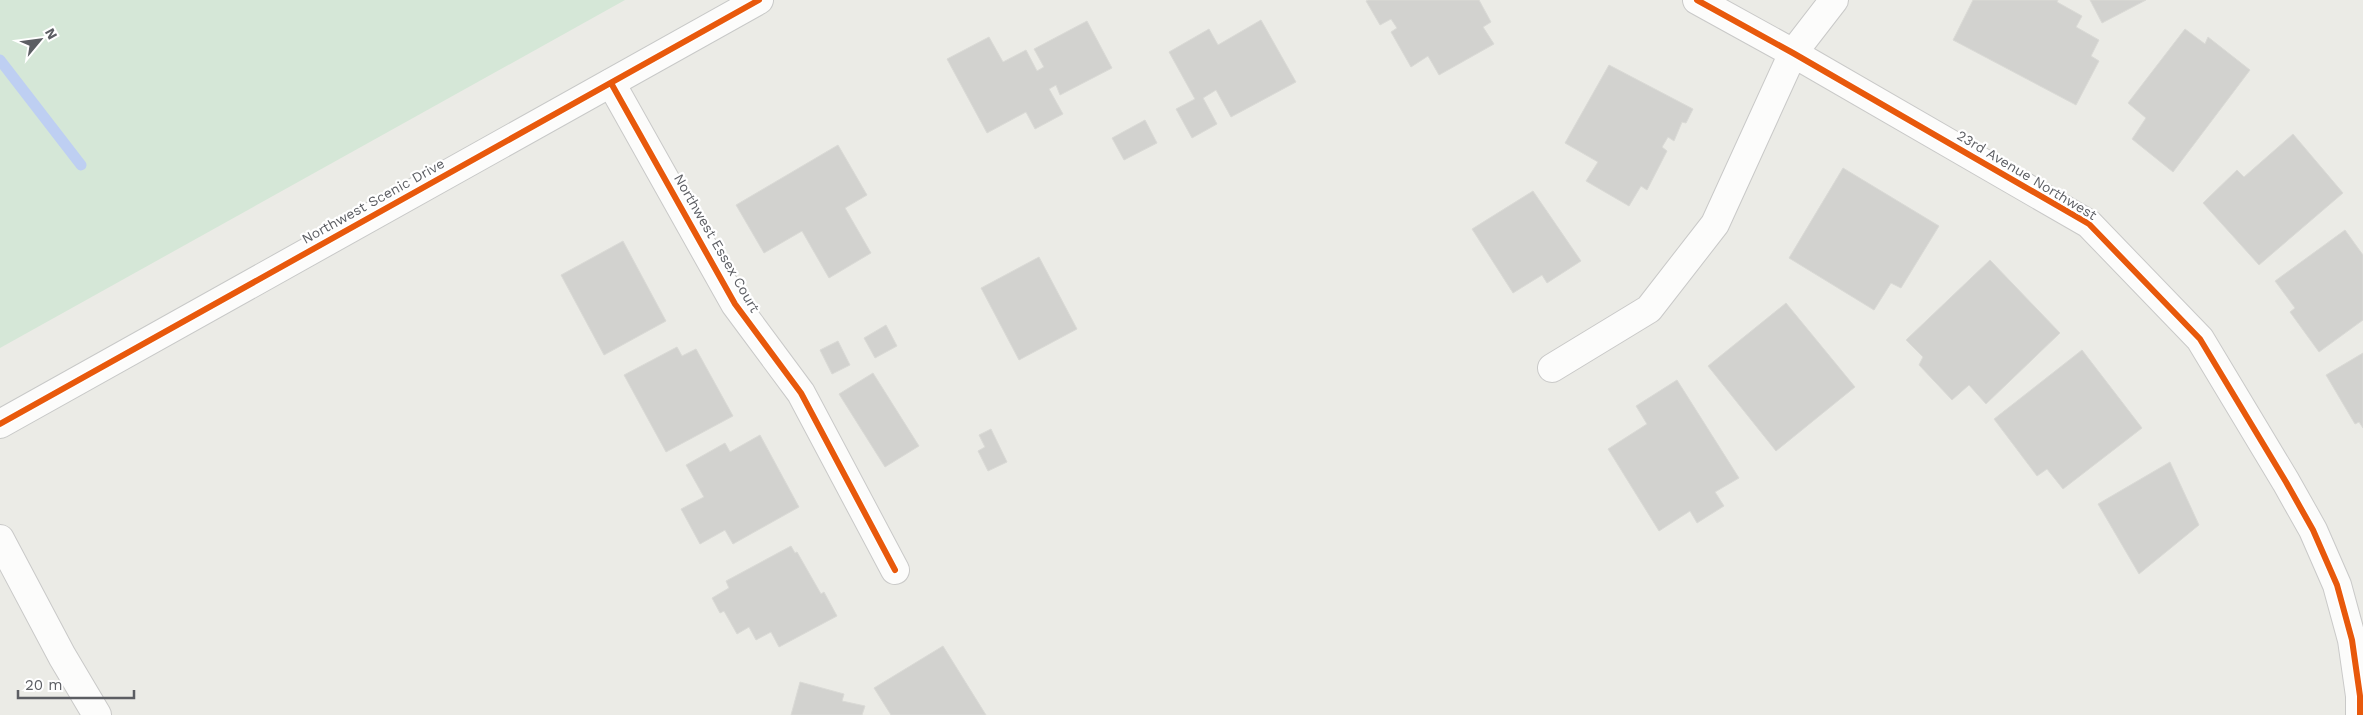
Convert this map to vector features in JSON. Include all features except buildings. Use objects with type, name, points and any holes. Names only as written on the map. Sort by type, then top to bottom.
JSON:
[{"type":"street","name":"Northwest Scenic Drive","points":[[0,424],[759,0]]},
{"type":"street","name":"23rd Avenue Northwest","points":[[1697,0],[1793,53],[2089,224],[2200,339],[2286,482],[2312,530],[2337,585],[2352,640],[2360,696],[2360,715]]},
{"type":"street","points":[[1552,368],[1649,309],[1715,224],[1793,53],[1834,0]]},
{"type":"street","name":"Northwest Essex Court","points":[[611,82],[734,304],[801,393],[895,570]]},
{"type":"street","points":[[0,539],[62,656],[97,715]]},
{"type":"green space","points":[[0,0],[625,0],[0,348]]},
{"type":"waterway","points":[[0,60],[81,165]]},
{"type":"cycle path","points":[[0,424],[759,0]]},
{"type":"cycle path","points":[[1697,0],[1793,53],[2089,224],[2200,339],[2313,530],[2337,585],[2352,640],[2360,696],[2360,715]]},
{"type":"cycle path","points":[[611,83],[735,304],[801,393],[895,570]]}]
